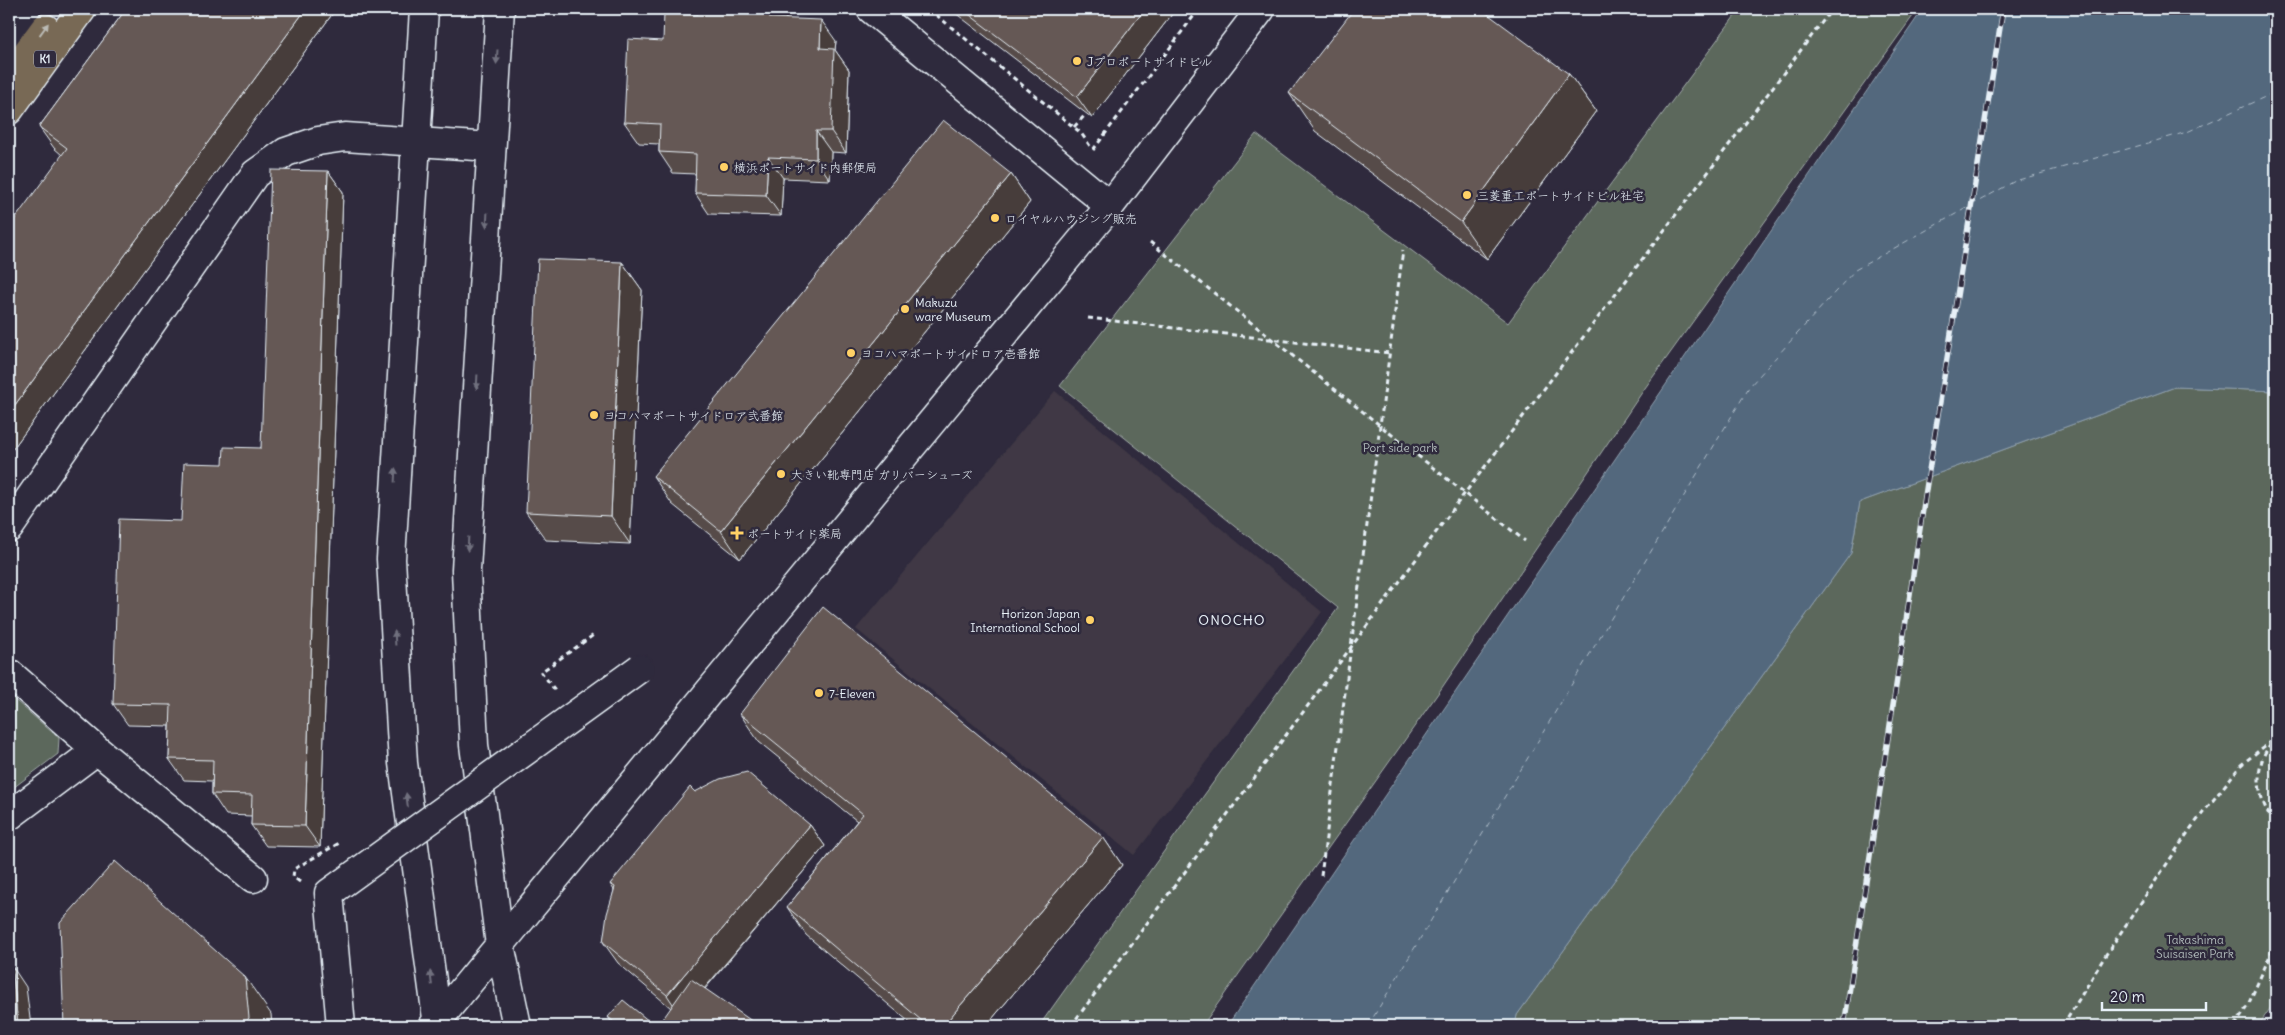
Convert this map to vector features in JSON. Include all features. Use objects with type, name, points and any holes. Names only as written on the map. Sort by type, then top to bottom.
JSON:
[{"type":"highway","name":"K1","points":[[9,77],[58,9]]},
{"type":"highway","name":"K1","points":[[9,110],[82,9]]},
{"type":"street","points":[[9,33],[26,9]]},
{"type":"street","points":[[9,116],[87,9]]},
{"type":"street","points":[[424,9],[414,142],[391,559],[403,763],[436,1025]]},
{"type":"street","points":[[500,9],[466,570],[474,745],[500,945],[517,1026]]},
{"type":"street","points":[[871,9],[1110,206]]},
{"type":"street","points":[[436,1025],[1110,206],[1261,9]]},
{"type":"street","points":[[9,528],[255,174],[286,152],[318,141],[345,137],[491,147]]},
{"type":"street","points":[[341,1026],[329,893],[640,668]]},
{"type":"street","points":[[9,673],[97,750],[253,878]]},
{"type":"street","points":[[9,816],[97,750]]},
{"type":"path","points":[[930,9],[1081,133],[1093,150]]},
{"type":"path","points":[[1088,157],[1199,9]]},
{"type":"path","points":[[1071,1026],[1465,493],[1832,9]]},
{"type":"path","points":[[1074,127],[1086,114]]},
{"type":"path","points":[[1150,242],[1525,541]]},
{"type":"path","points":[[1321,876],[1403,250]]},
{"type":"path","points":[[1088,318],[1390,353]]},
{"type":"path","points":[[554,690],[541,672],[595,634]]},
{"type":"path","points":[[2276,738],[2264,756],[2258,780],[2263,804],[2276,825]]},
{"type":"path","points":[[2065,1026],[2104,956],[2206,808],[2241,765],[2276,738]]},
{"type":"path","points":[[2235,1026],[2248,1005],[2276,942]]},
{"type":"shaded area","name":"Horizon Japan International School","points":[[1055,391],[1322,612],[1134,855],[856,629]]},
{"type":"green space","name":"Port side park","points":[[1740,9],[1918,9],[1645,388],[1441,689],[1202,1026],[1039,1026],[1338,608],[1060,386],[1256,134],[1508,323]]},
{"type":"green space","name":"Takashima Suisaisen Park","points":[[2175,387],[2276,391],[2276,1000],[2258,1026],[1515,1026],[1517,1015],[1851,553],[1860,502]]},
{"type":"green space","points":[[9,695],[59,738],[58,754],[9,791]]},
{"type":"water","points":[[1923,9],[2276,9],[2276,391],[2175,387],[1860,502],[1851,553],[1517,1015],[1515,1026],[1227,1026]]},
{"type":"building","points":[[126,9],[306,9],[9,413],[9,227],[67,148],[39,127]]},
{"type":"building","points":[[699,9],[770,9],[770,18],[821,20],[820,48],[834,49],[831,131],[816,131],[816,159],[768,157],[766,195],[695,193],[696,154],[659,152],[660,124],[624,122],[628,39],[663,41],[664,13],[698,14]]},
{"type":"building","name":"Jプロポートサイドビル","points":[[962,9],[1145,9],[1077,97]]},
{"type":"building","name":"三菱重工ポートサイドビル社宅","points":[[1354,9],[1481,9],[1569,74],[1461,222],[1289,93]]},
{"type":"building","name":"ヨコハマポートサイドロア壱番館","points":[[943,120],[1011,174],[721,531],[653,476]]},
{"type":"building","points":[[271,170],[328,171],[305,826],[251,825],[252,795],[212,794],[213,760],[169,759],[171,705],[113,704],[119,519],[181,521],[184,463],[223,464],[224,447],[261,448]]},
{"type":"building","name":"ヨコハマポートサイドロア弐番館","points":[[538,259],[622,262],[611,516],[526,512]]},
{"type":"building","points":[[823,607],[1103,837],[943,1026],[928,1026],[787,907],[863,814],[740,714]]},
{"type":"building","points":[[747,772],[810,825],[667,995],[603,942],[607,914],[615,887],[610,884],[690,787],[695,792],[720,779]]},
{"type":"building","points":[[115,861],[245,977],[249,1018],[242,1026],[64,1026],[60,923]]},
{"type":"building","points":[[9,966],[12,966],[18,1026],[9,1026]]},
{"type":"building","points":[[691,979],[759,1026],[658,1026]]},
{"type":"building","points":[[623,1000],[655,1026],[619,1026],[608,1017]]},
{"type":"ferry route","points":[[1368,1026],[1749,387],[1855,270],[2015,181],[2187,132],[2276,92]]},
{"type":"railway","points":[[1844,1026],[1927,483],[2003,9]]},
{"type":"place","name":"Jプロポートサイドビル","points":[[1077,61]]},
{"type":"place","name":"横浜ポートサイド内郵便局","points":[[724,167]]},
{"type":"place","name":"三菱重工ポートサイドビル社宅","points":[[1467,195]]},
{"type":"place","name":"ロイヤルハウジング販売","points":[[995,218]]},
{"type":"place","name":"Makuzu ware Museum","points":[[905,309]]},
{"type":"place","name":"ヨコハマポートサイドロア壱番館","points":[[851,353]]},
{"type":"place","name":"ヨコハマポートサイドロア弐番館","points":[[594,415]]},
{"type":"place","name":"大きい靴専門店 ガリバーシューズ","points":[[781,474]]},
{"type":"place","name":"ポートサイド薬局","points":[[737,533]]},
{"type":"place","name":"Horizon Japan International School","points":[[1090,620]]},
{"type":"place","name":"7-Eleven","points":[[819,693]]},
{"type":"district","name":"ONOCHO","points":[[1232,620]]}]
